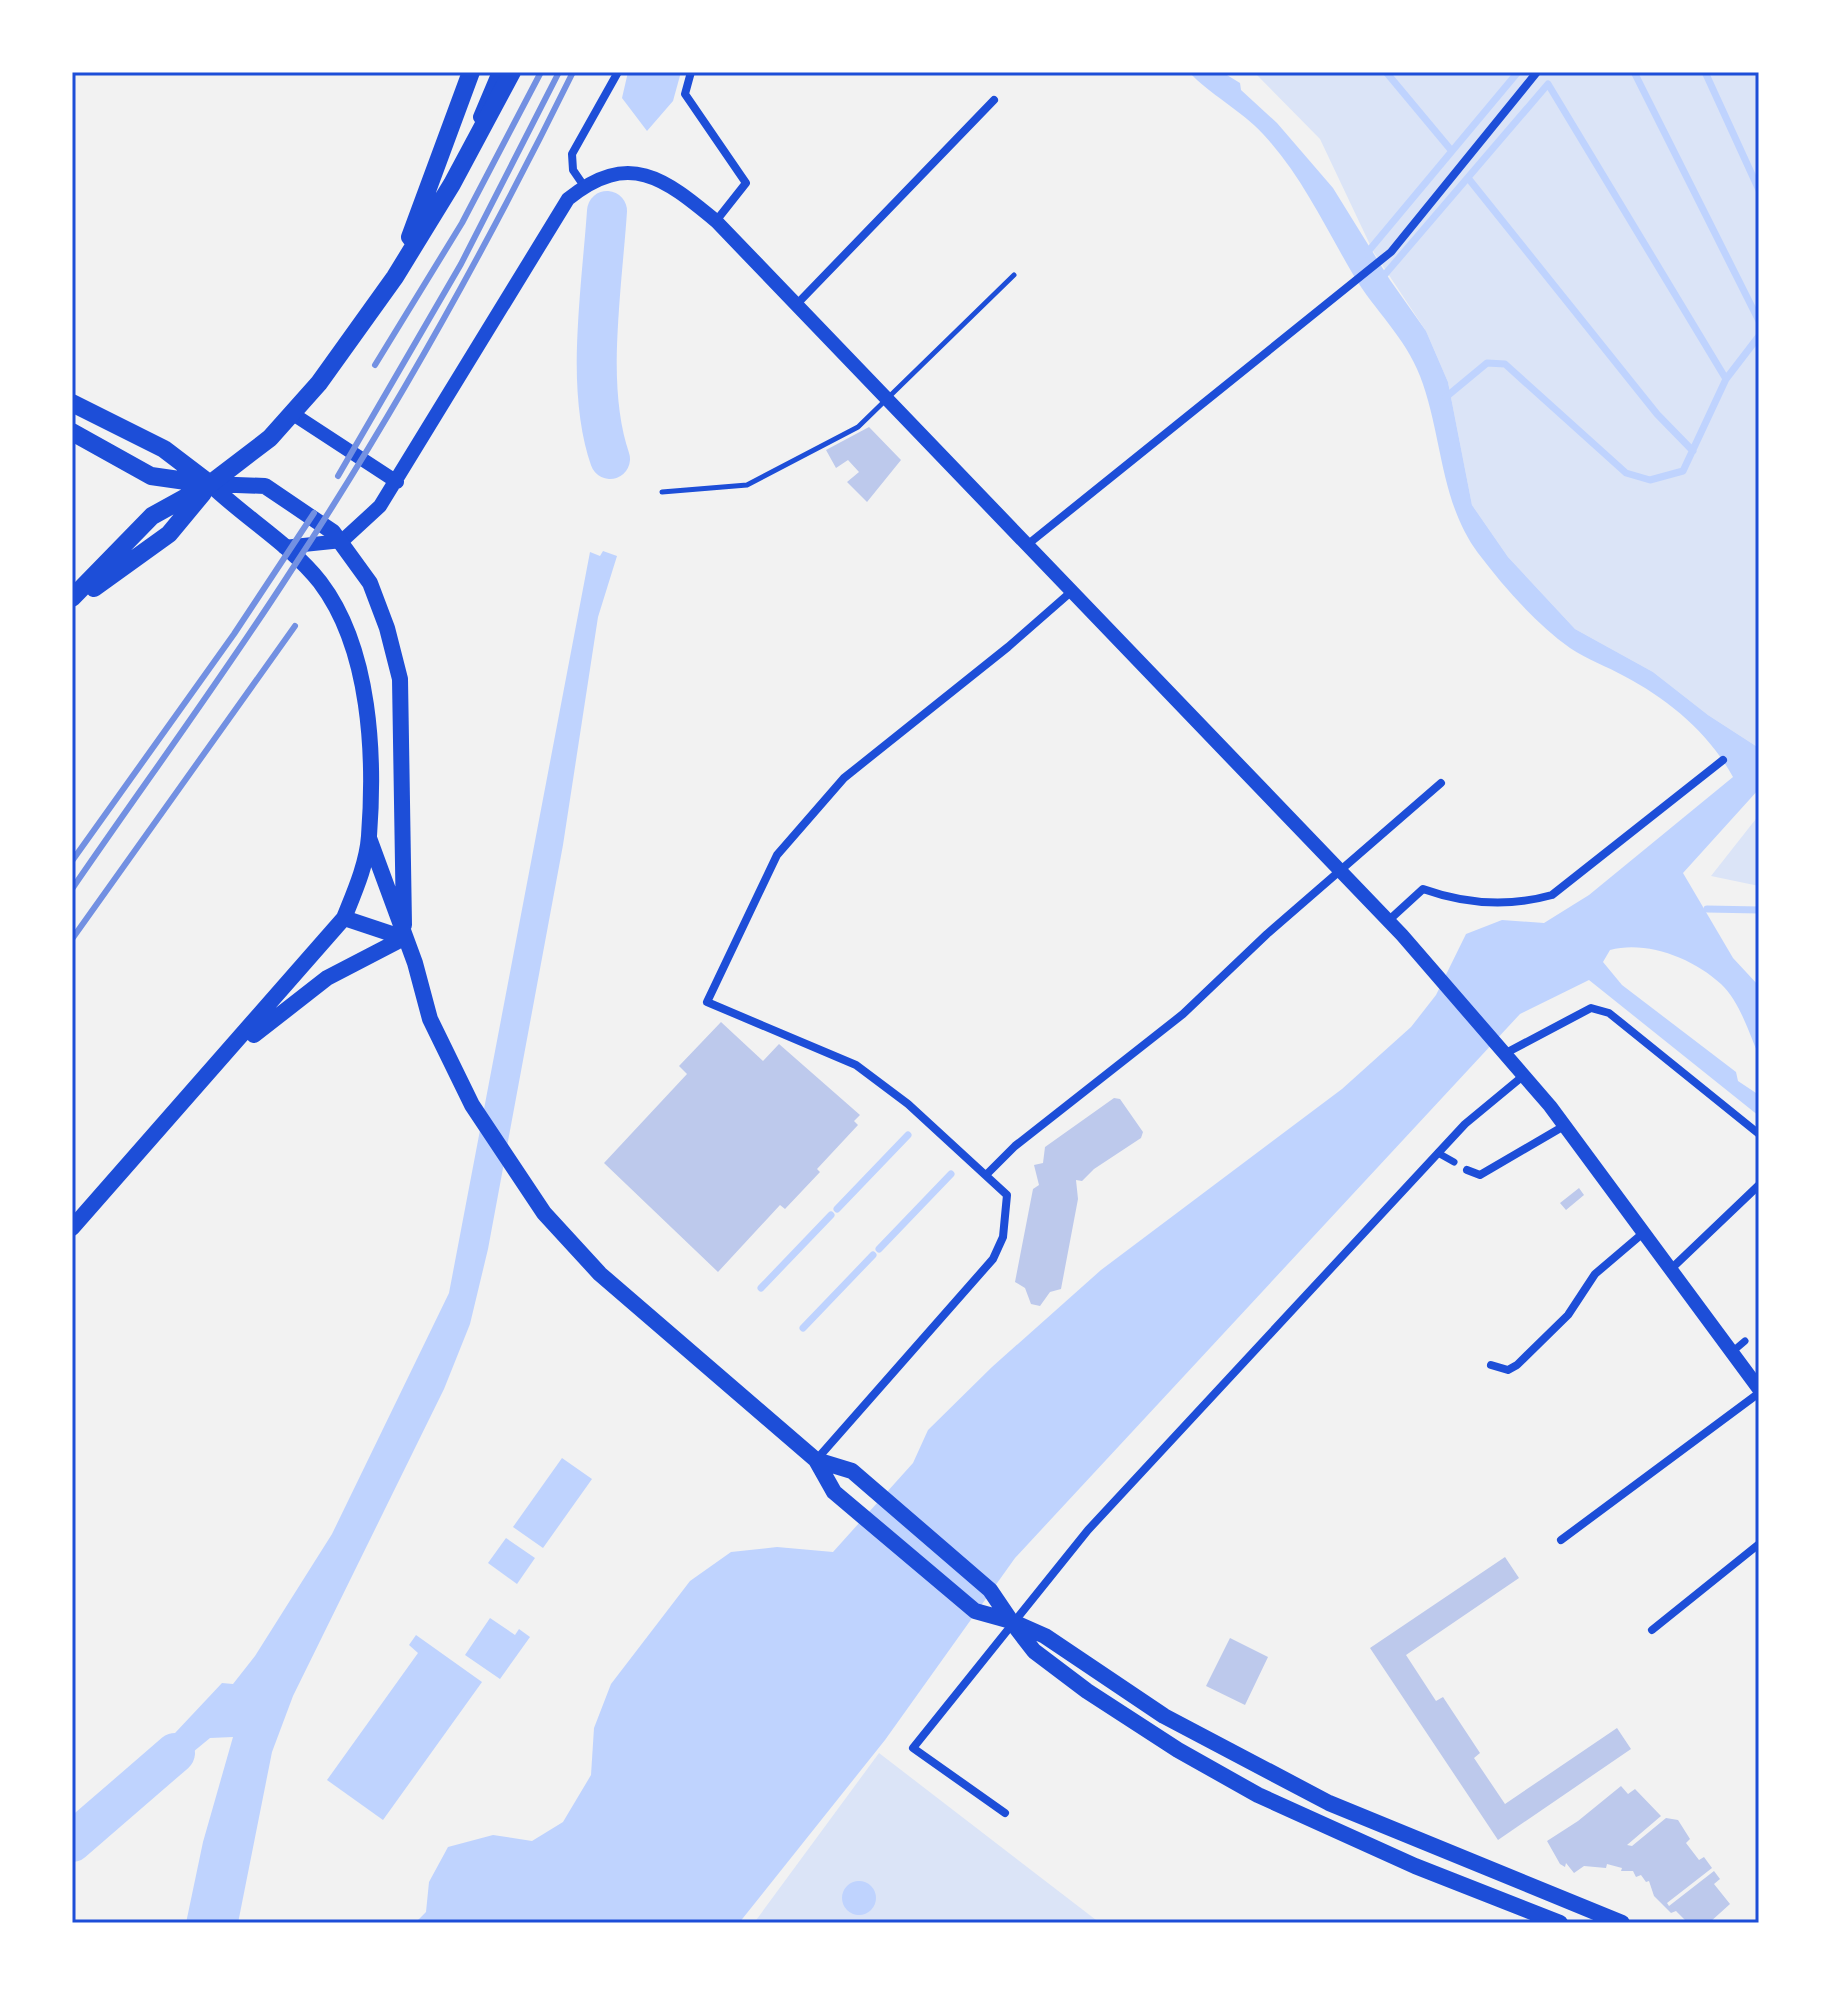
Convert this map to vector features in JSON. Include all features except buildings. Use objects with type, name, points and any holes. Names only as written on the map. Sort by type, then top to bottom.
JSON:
[{"type":"main road","points":[[395,277],[471,72]]},
{"type":"main road","points":[[72,601],[169,534],[210,484],[270,438],[293,414],[348,347],[395,277],[452,184],[512,72]]},
{"type":"main road","points":[[72,403],[164,449],[284,547],[318,581],[338,612],[355,655],[368,704],[369,838],[344,918],[222,1061],[72,1228]]},
{"type":"main road","points":[[72,432],[151,476],[210,484],[259,484],[333,539],[370,583],[387,628],[400,679],[404,938]]},
{"type":"main road","points":[[369,838],[430,1019],[472,1105],[544,1213],[600,1274],[674,1334],[816,1460],[834,1492],[975,1611],[1011,1621],[1045,1636],[1164,1716],[1287,1784],[1622,1923]]},
{"type":"main road","points":[[344,918],[404,938]]},
{"type":"main road","points":[[222,1061],[327,978],[404,938]]},
{"type":"main road","points":[[816,1460],[852,1471],[990,1590],[1034,1651],[1087,1691],[1237,1784],[1415,1866],[1560,1923]]},
{"type":"street","points":[[452,184],[499,72]]},
{"type":"street","points":[[584,186],[573,170],[572,154],[618,72]]},
{"type":"street","points":[[691,72],[685,94],[746,183],[716,221]]},
{"type":"street","points":[[1027,545],[1391,252],[1537,72]]},
{"type":"street","points":[[796,305],[994,100]]},
{"type":"street","points":[[284,547],[333,539],[380,506],[568,199],[584,186],[617,171],[644,175],[673,185],[716,221],[1434,971],[1564,1126],[1759,1391],[1561,1540]]},
{"type":"street","points":[[293,414],[397,482]]},
{"type":"street","points":[[816,1460],[993,1259],[1003,1237],[1007,1195],[908,1104],[856,1065],[707,1002],[777,855],[844,778],[1008,647],[1072,591]]},
{"type":"street","points":[[1388,921],[1423,889],[1453,899],[1522,904],[1552,895],[1723,760]]},
{"type":"street","points":[[987,1174],[1015,1146],[1183,1014],[1339,870],[1441,783]]},
{"type":"street","points":[[1500,1050],[1591,1008],[1609,1013],[1759,1134]]},
{"type":"street","points":[[1005,1813],[913,1748],[1011,1621],[1088,1530],[1438,1153],[1523,1076]]},
{"type":"street","points":[[1467,1170],[1480,1175],[1564,1126]]},
{"type":"street","points":[[1438,1153],[1454,1162]]},
{"type":"street","points":[[1670,1271],[1759,1185]]},
{"type":"street","points":[[1491,1365],[1508,1370],[1517,1365],[1568,1315],[1595,1274],[1642,1234]]},
{"type":"street","points":[[1731,1353],[1745,1341]]},
{"type":"street","points":[[1652,1630],[1759,1544]]},
{"type":"lane","points":[[662,492],[747,485],[858,427],[1014,275]]},
{"type":"shaded area","points":[[1254,72],[1759,72],[1759,748],[1708,715],[1653,672],[1575,629],[1508,557],[1472,505],[1448,382],[1426,331],[1373,251],[1320,139]]},
{"type":"shaded area","points":[[1759,815],[1759,886],[1711,876]]},
{"type":"shaded area","points":[[879,1753],[1100,1923],[754,1923]]},
{"type":"water","points":[[628,72],[681,72],[673,101],[647,131],[622,98]]},
{"type":"water","points":[[1189,72],[1222,72],[1240,83],[1241,90],[1277,123],[1333,188],[1426,331],[1448,382],[1472,505],[1508,557],[1575,629],[1653,672],[1708,715],[1759,748],[1759,789],[1683,873],[1733,958],[1759,986],[1759,1056],[1728,991],[1697,966],[1639,947],[1610,950],[1603,962],[1622,985],[1736,1072],[1738,1081],[1759,1095],[1759,1116],[1589,980],[1520,1014],[1015,1558],[885,1740],[739,1923],[415,1923],[426,1912],[429,1882],[448,1847],[493,1835],[532,1841],[563,1822],[591,1775],[594,1728],[611,1684],[690,1581],[731,1552],[777,1547],[833,1552],[913,1463],[928,1430],[992,1367],[1101,1270],[1342,1089],[1411,1027],[1436,995],[1466,934],[1502,920],[1544,923],[1589,895],[1733,777],[1700,732],[1671,706],[1557,638],[1498,579],[1465,533],[1456,511],[1427,399],[1414,362],[1362,289],[1301,184],[1277,150],[1254,125]]},
{"type":"water","points":[[603,551],[617,556],[598,617],[563,845],[488,1249],[470,1324],[444,1389],[293,1696],[272,1752],[238,1923],[186,1923],[203,1842],[233,1737],[210,1738],[142,1794],[129,1782],[222,1683],[233,1684],[255,1656],[332,1534],[449,1293],[590,552],[600,556]]},
{"type":"water","points":[[562,1458],[592,1479],[543,1548],[513,1527]]},
{"type":"water","points":[[506,1538],[535,1558],[517,1584],[488,1563]]},
{"type":"water","points":[[490,1618],[515,1635],[519,1629],[530,1637],[500,1679],[465,1655]]},
{"type":"water","points":[[416,1635],[482,1682],[383,1820],[327,1780],[418,1653],[409,1645]]},
{"type":"water","points":[[859,1881],[871,1886],[876,1898],[871,1910],[859,1915],[847,1910],[842,1898],[847,1886]]},
{"type":"waterway","points":[[1386,72],[1451,150]]},
{"type":"waterway","points":[[1366,254],[1518,72]]},
{"type":"waterway","points":[[1634,72],[1759,321]]},
{"type":"waterway","points":[[1705,72],[1759,190]]},
{"type":"waterway","points":[[1381,279],[1548,84],[1726,379]]},
{"type":"waterway","points":[[1468,178],[1657,414],[1693,451]]},
{"type":"waterway","points":[[607,211],[597,369],[602,431],[610,459]]},
{"type":"waterway","points":[[1446,397],[1487,363],[1505,364],[1626,473],[1650,480],[1683,471],[1726,379],[1759,336]]},
{"type":"waterway","points":[[1707,909],[1759,910]]},
{"type":"waterway","points":[[837,1209],[908,1135]]},
{"type":"waterway","points":[[879,1249],[951,1174]]},
{"type":"waterway","points":[[761,1288],[831,1215]]},
{"type":"waterway","points":[[803,1328],[873,1255]]},
{"type":"waterway","points":[[72,1842],[175,1753]]},
{"type":"railway","points":[[375,365],[462,223],[541,72]]},
{"type":"railway","points":[[338,476],[461,264],[559,72]]},
{"type":"railway","points":[[72,889],[263,614],[366,452],[474,264],[573,72]]},
{"type":"railway","points":[[72,861],[234,634],[314,513]]},
{"type":"railway","points":[[72,939],[295,626]]}]
